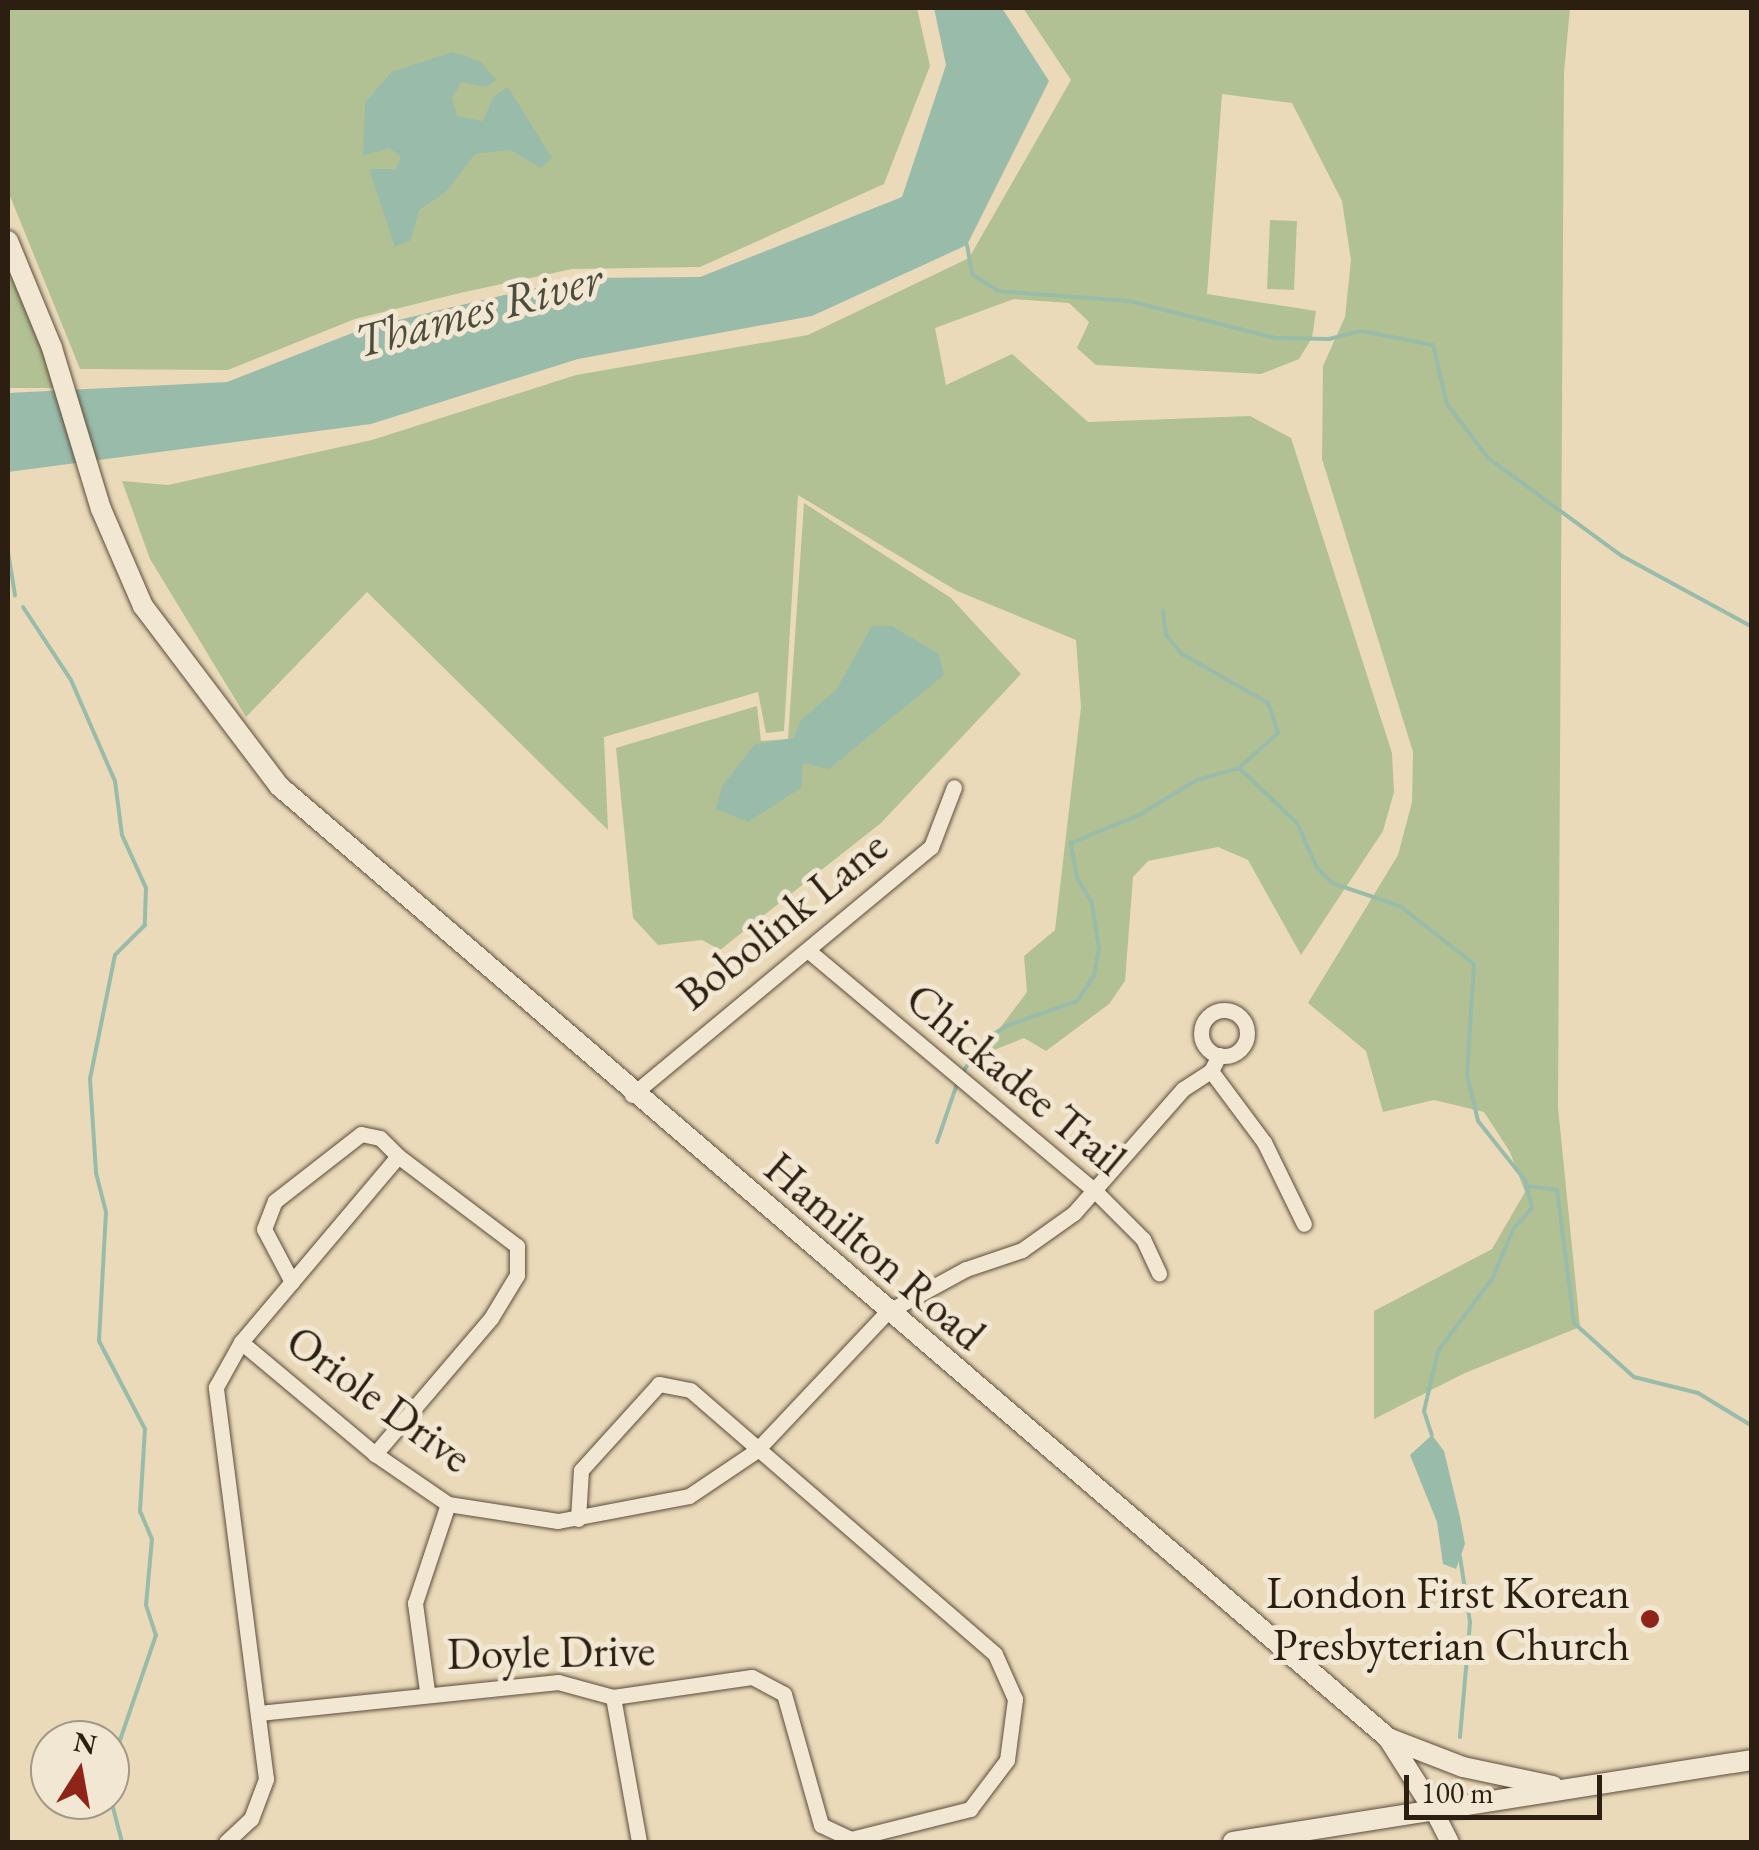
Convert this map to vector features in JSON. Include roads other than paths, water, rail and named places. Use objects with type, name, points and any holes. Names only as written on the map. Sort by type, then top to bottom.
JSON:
[{"type":"main road","name":"Hamilton Road","points":[[8,241],[52,348],[93,484],[143,606],[280,786],[632,1094],[1388,1738],[1434,1809]]},
{"type":"main road","points":[[1388,1738],[1463,1767],[1567,1789]]},
{"type":"main road","points":[[1233,1842],[1752,1760]]},
{"type":"street","name":"Bobolink Lane","points":[[632,1094],[700,1034],[810,952],[931,847],[954,787]]},
{"type":"street","name":"Chickadee Trail","points":[[810,952],[1097,1193],[1142,1239],[1159,1274]]},
{"type":"street","name":"Oriole Drive","points":[[241,1342],[375,1454],[448,1504],[578,1518],[690,1496],[756,1451],[887,1312],[966,1270],[1022,1250],[1097,1193],[1170,1102],[1215,1063],[1264,1142],[1304,1224]]},
{"type":"street","points":[[292,1282],[264,1229],[275,1201],[361,1134],[380,1138],[398,1156],[518,1246],[517,1274],[491,1318],[375,1454]]},
{"type":"street","points":[[226,1842],[251,1820],[266,1779],[217,1419],[216,1387],[241,1342],[398,1156]]},
{"type":"street","name":"Doyle Drive","points":[[259,1713],[427,1691],[558,1682],[614,1697],[752,1676],[784,1694],[821,1824],[852,1840],[970,1809],[1006,1760],[1015,1699],[996,1654],[756,1451],[690,1390],[659,1384],[581,1470],[578,1518]]},
{"type":"street","points":[[427,1691],[415,1603],[448,1504]]},
{"type":"street","points":[[614,1697],[639,1842]]},
{"type":"street","points":[[1434,1809],[1450,1842]]},
{"type":"water","name":"Thames River","points":[[934,8],[1002,8],[1049,81],[967,245],[812,316],[578,359],[371,424],[8,472],[8,393],[227,382],[365,328],[579,278],[700,277],[902,197],[946,65]]},
{"type":"water","points":[[453,52],[481,62],[496,80],[486,87],[461,82],[452,98],[457,116],[483,121],[493,97],[508,87],[552,158],[541,168],[510,150],[475,154],[446,192],[419,210],[411,240],[395,247],[369,169],[396,169],[401,157],[389,148],[363,156],[365,103],[391,72]]},
{"type":"water","points":[[872,626],[892,626],[939,654],[944,675],[829,769],[803,763],[801,788],[748,822],[716,809],[722,786],[755,744],[794,738],[801,720],[836,690]]},
{"type":"water","points":[[1432,1435],[1444,1451],[1465,1544],[1456,1569],[1443,1564],[1437,1522],[1410,1455]]},
{"type":"waterway","points":[[967,245],[972,274],[998,291],[1129,301],[1275,338],[1329,339],[1361,331],[1433,345],[1447,404],[1488,458],[1622,556],[1752,627]]},
{"type":"waterway","points":[[8,552],[15,595]]},
{"type":"waterway","points":[[23,607],[71,680],[115,781],[122,835],[146,888],[145,925],[115,955],[90,1079],[96,1173],[106,1212],[99,1341],[145,1429],[140,1511],[152,1539],[146,1605],[156,1635],[127,1720]]},
{"type":"waterway","points":[[961,1076],[980,1043],[1006,1026],[1077,1001],[1094,976],[1099,949],[1092,903],[1077,878],[1071,843],[1139,815],[1197,780],[1239,768],[1278,733],[1268,703],[1182,654],[1166,635],[1163,610]]},
{"type":"waterway","points":[[1239,768],[1297,823],[1317,868],[1332,883],[1400,906],[1474,964],[1467,1074],[1478,1121],[1525,1180],[1532,1208],[1514,1228],[1492,1279],[1438,1351],[1424,1411],[1432,1435]]},
{"type":"waterway","points":[[937,1142],[957,1084]]},
{"type":"waterway","points":[[1526,1186],[1557,1190],[1574,1323],[1634,1377],[1698,1393],[1752,1426]]},
{"type":"waterway","points":[[1460,1557],[1470,1622],[1460,1737]]},
{"type":"waterway","points":[[116,1820],[122,1842]]},
{"type":"place","name":"London First Korean Presbyterian Church","points":[[1650,1619]]}]
